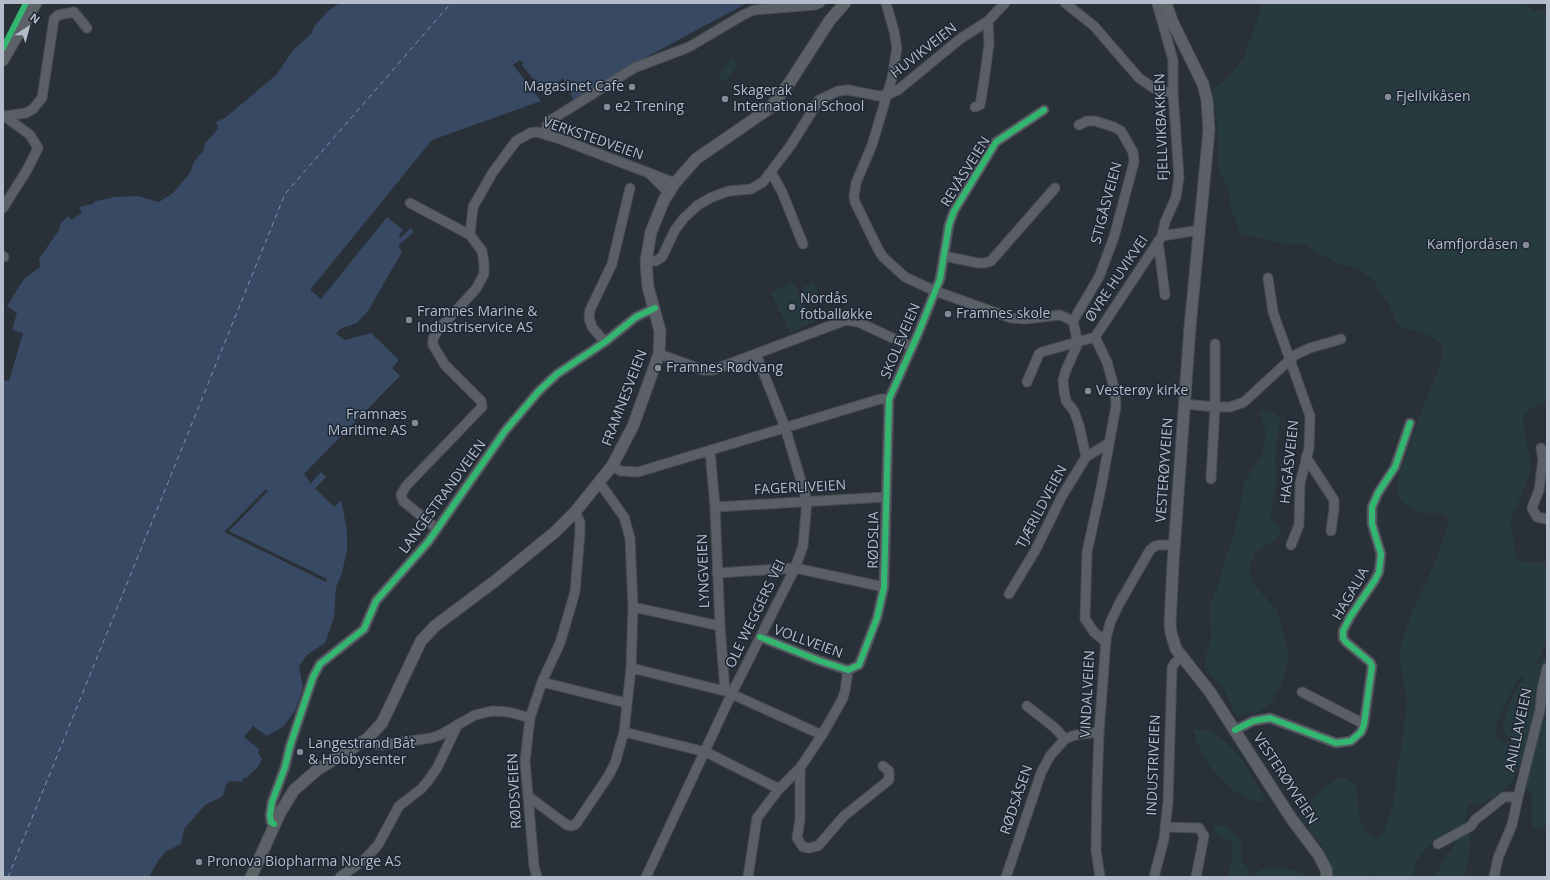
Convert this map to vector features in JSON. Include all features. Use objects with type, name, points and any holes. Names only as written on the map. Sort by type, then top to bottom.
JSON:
[{"type":"main road","points":[[3,60],[36,3]]},
{"type":"main road","name":"VESTERØYVEIEN","points":[[1166,3],[1172,21],[1203,84],[1207,100],[1209,130],[1199,230],[1185,404],[1170,624],[1173,640],[1181,657],[1203,683],[1291,818],[1318,854],[1326,869],[1327,877]]},
{"type":"main road","name":"FRAMNESVEIEN","points":[[251,877],[274,824],[289,797],[308,776],[367,739],[378,728],[389,711],[416,649],[427,634],[544,542],[575,512],[612,466],[633,426],[659,354],[660,336],[656,312],[646,276],[646,261],[651,232],[657,215],[671,188],[696,159],[711,147],[759,117],[770,108],[790,82],[830,20],[843,4]]},
{"type":"street","points":[[546,135],[547,125],[551,120],[634,68],[689,47],[743,15],[754,10],[815,5],[820,3]]},
{"type":"street","points":[[886,3],[894,31],[896,48],[892,78],[872,145],[856,183],[854,196],[855,202],[883,257],[905,277],[935,292],[1010,318],[1025,319],[1060,315],[1073,321],[1078,343],[1063,380],[1064,391],[1066,401],[1074,411],[1079,424],[1086,457]]},
{"type":"street","name":"HUVIKVEIEN","points":[[646,261],[656,261],[662,257],[675,230],[684,218],[698,206],[712,197],[729,191],[756,188],[763,182],[791,145],[819,100],[838,91],[848,90],[880,96],[888,95],[898,90],[960,39],[988,21],[1006,3]]},
{"type":"street","points":[[1065,3],[1094,26],[1140,78],[1155,90],[1173,92]]},
{"type":"street","name":"FJELLVIKBAKKEN","points":[[1157,3],[1173,60],[1173,92],[1178,188],[1160,239]]},
{"type":"street","points":[[4,116],[26,113],[33,109],[42,98],[54,19],[58,15],[74,12],[88,28]]},
{"type":"street","points":[[976,108],[980,105],[984,81],[989,44],[988,21]]},
{"type":"street","name":"REVÅSVEIEN","points":[[935,292],[944,256],[949,225],[954,211],[991,150],[1001,138],[1044,110]]},
{"type":"street","points":[[3,208],[38,148],[30,135],[4,116]]},
{"type":"street","name":"STIGÅSVEIEN","points":[[1073,321],[1099,278],[1114,237],[1134,162],[1133,152],[1121,131],[1114,127],[1095,121],[1087,121],[1079,125]]},
{"type":"street","name":"VERKSTEDVEIEN","points":[[470,236],[473,207],[507,152],[524,135],[537,132],[606,156],[650,174],[671,188]]},
{"type":"street","points":[[771,172],[782,192],[803,244]]},
{"type":"street","points":[[605,342],[592,327],[589,318],[590,310],[612,264],[630,188]]},
{"type":"street","points":[[944,256],[978,263],[991,261],[997,256],[1055,188]]},
{"type":"street","points":[[410,203],[458,227],[470,236],[479,246],[484,258],[484,270],[481,281],[476,289],[438,330],[433,339],[433,345],[445,365],[481,401],[482,407],[402,491],[402,501],[437,529]]},
{"type":"street","points":[[1165,295],[1160,239],[1199,230]]},
{"type":"street","name":"ØVRE HUVIKVEI","points":[[1027,382],[1039,354],[1042,352],[1095,337],[1160,239]]},
{"type":"street","name":"HAGÅSVEIEN","points":[[1268,278],[1273,312],[1289,361],[1310,416],[1309,448],[1300,483],[1299,525],[1292,545]]},
{"type":"street","name":"SKOLEVEIEN","points":[[612,466],[621,471],[638,472],[880,399],[889,399],[935,292]]},
{"type":"street","name":"LANGESTRANDVEIEN","points":[[274,824],[271,822],[270,815],[272,802],[285,767],[290,746],[315,671],[323,660],[364,629],[370,610],[376,601],[428,542],[493,447],[522,409],[550,380],[605,342],[636,317],[656,312]]},
{"type":"street","points":[[659,354],[708,371],[846,320],[858,322],[912,347]]},
{"type":"street","name":"ØVRE HUVIKVEI","points":[[1095,337],[1107,362],[1115,391],[1115,418],[1086,552],[1085,619],[1094,632],[1106,642]]},
{"type":"street","points":[[1185,404],[1215,407],[1230,406],[1244,402],[1289,361],[1310,348],[1341,339]]},
{"type":"street","points":[[1211,479],[1215,407],[1215,344]]},
{"type":"street","name":"OLE WEGGERS VEI","points":[[646,877],[706,752],[729,692],[760,637],[795,568],[803,546],[807,502],[785,427],[756,354]]},
{"type":"street","name":"RØDSLIA","points":[[848,670],[859,665],[864,654],[877,618],[884,587],[889,399]]},
{"type":"street","name":"HAGALIA","points":[[1235,730],[1253,721],[1270,718],[1323,740],[1343,743],[1356,738],[1364,724],[1372,666],[1370,662],[1346,642],[1343,638],[1343,631],[1350,617],[1376,580],[1379,572],[1381,554],[1372,524],[1372,507],[1378,493],[1395,467],[1410,423]]},
{"type":"street","name":"TJÆRILDVEIEN","points":[[1009,594],[1035,550],[1062,496],[1086,457],[1109,443]]},
{"type":"street","points":[[1541,448],[1542,459],[1539,490],[1532,508],[1537,517],[1547,519]]},
{"type":"street","name":"LYNGVEIEN","points":[[710,450],[715,507],[720,626],[729,692]]},
{"type":"street","points":[[1306,457],[1334,500],[1331,531]]},
{"type":"street","points":[[529,797],[567,825],[572,826],[609,775],[615,763],[624,732],[630,668],[633,607],[629,528],[617,505],[600,482]]},
{"type":"street","name":"FAGERLIVEIEN","points":[[715,507],[886,497]]},
{"type":"street","name":"RØDSVEIEN","points":[[537,877],[534,866],[526,761],[530,718],[542,682],[560,643],[575,592],[580,522],[575,512]]},
{"type":"street","name":"VINDALVEIEN","points":[[1100,877],[1096,850],[1099,732],[1106,642],[1110,623],[1119,604],[1150,550],[1159,545],[1175,545]]},
{"type":"street","points":[[717,573],[795,568],[884,587]]},
{"type":"street","points":[[633,607],[720,626]]},
{"type":"street","name":"VOLLVEIEN","points":[[760,637],[820,661],[848,670]]},
{"type":"street","name":"INDUSTRIVEIEN","points":[[1154,877],[1165,826],[1168,801],[1172,668],[1181,657]]},
{"type":"street","points":[[630,668],[729,692],[822,735]]},
{"type":"street","name":"ANILLAVEIEN","points":[[1494,877],[1498,858],[1512,825],[1540,710],[1542,689],[1547,668]]},
{"type":"street","points":[[748,877],[757,818],[779,789],[800,768],[822,735],[842,700],[848,670]]},
{"type":"street","points":[[542,682],[626,703]]},
{"type":"street","points":[[1302,692],[1364,724]]},
{"type":"street","points":[[1027,706],[1055,728],[1065,739],[1075,735],[1099,732]]},
{"type":"street","points":[[367,739],[374,744],[383,745],[440,736],[475,715],[492,711],[509,712],[530,718]]},
{"type":"street","points":[[340,877],[364,860],[378,844],[395,811],[428,781],[437,768],[458,724]]},
{"type":"street","points":[[624,732],[706,752],[779,789]]},
{"type":"street","name":"RØDSÅSEN","points":[[1006,877],[1040,773],[1050,756],[1065,739]]},
{"type":"street","points":[[800,768],[800,820],[797,838],[802,847],[809,848],[818,846],[844,816],[889,780],[889,771],[883,766]]},
{"type":"street","points":[[1438,844],[1471,826],[1475,820],[1504,797],[1518,797]]},
{"type":"street","points":[[1165,826],[1199,828],[1204,836],[1196,877]]},
{"type":"green space","points":[[1263,3],[1522,3],[1534,11],[1547,10],[1547,403],[1530,408],[1523,417],[1531,471],[1520,499],[1512,514],[1511,520],[1518,559],[1524,562],[1547,562],[1547,641],[1536,665],[1547,656],[1547,825],[1537,830],[1532,826],[1532,796],[1529,790],[1519,784],[1518,778],[1520,753],[1519,765],[1513,781],[1492,799],[1478,805],[1470,802],[1464,824],[1445,833],[1423,852],[1416,862],[1413,877],[1380,877],[1371,875],[1368,877],[1333,877],[1321,845],[1303,821],[1301,815],[1312,800],[1330,783],[1340,778],[1346,778],[1356,784],[1360,819],[1364,830],[1372,838],[1378,838],[1385,829],[1393,805],[1397,763],[1401,751],[1407,700],[1399,656],[1400,649],[1412,612],[1436,560],[1448,524],[1448,518],[1443,513],[1418,513],[1403,503],[1397,492],[1397,480],[1424,404],[1438,371],[1443,354],[1443,348],[1439,342],[1429,335],[1401,327],[1397,323],[1387,302],[1374,281],[1357,268],[1334,262],[1306,245],[1282,243],[1241,235],[1231,208],[1228,190],[1218,167],[1218,136],[1213,88],[1228,78],[1243,59]],"holes":[[[1525,677],[1513,694],[1503,723],[1503,730],[1519,750],[1514,744],[1498,740],[1495,726],[1518,678]]]},
{"type":"green space","points":[[731,57],[739,63],[726,82],[718,76]]},
{"type":"green space","name":"Nordås fotballøkke","points":[[793,282],[814,321],[791,333],[771,293]]},
{"type":"green space","points":[[813,282],[822,298],[811,305],[802,288]]},
{"type":"green space","points":[[1263,409],[1272,412],[1279,417],[1280,420],[1275,456],[1277,481],[1270,517],[1279,528],[1280,534],[1274,541],[1256,552],[1250,566],[1249,574],[1254,585],[1277,610],[1287,647],[1288,659],[1282,683],[1272,702],[1259,712],[1236,716],[1225,691],[1204,666],[1211,638],[1210,604],[1219,584],[1223,565],[1234,535],[1245,481],[1263,453],[1266,432],[1260,415]]},
{"type":"green space","points":[[1193,729],[1210,731],[1226,742],[1242,759],[1267,802],[1248,800],[1233,790],[1211,768],[1197,742]]},
{"type":"green space","points":[[1224,825],[1241,840],[1241,860],[1249,869],[1248,877],[1227,877],[1232,858],[1232,843],[1215,832],[1213,826]]},
{"type":"green space","points":[[1467,832],[1470,834],[1470,848],[1465,877],[1421,877],[1436,874],[1461,834]]},
{"type":"green space","points":[[1263,869],[1288,869],[1306,875],[1307,877],[1252,877],[1253,874]]},
{"type":"water","points":[[340,3],[747,3],[628,67],[574,101],[563,78],[539,98],[541,101],[432,140],[310,290],[321,299],[387,217],[403,230],[399,236],[400,238],[411,228],[414,232],[398,246],[402,252],[368,311],[357,323],[340,329],[336,334],[345,340],[371,333],[399,360],[392,368],[400,376],[304,474],[310,482],[308,486],[321,472],[326,477],[313,491],[316,489],[334,507],[341,500],[347,531],[347,550],[342,573],[336,587],[334,618],[325,643],[307,655],[299,666],[303,687],[295,711],[283,727],[267,736],[253,726],[244,737],[259,749],[258,753],[262,759],[258,767],[246,778],[244,777],[242,780],[244,782],[230,781],[226,785],[223,796],[205,805],[184,829],[181,844],[167,851],[159,859],[149,877],[3,877],[3,380],[9,381],[23,333],[12,330],[17,313],[7,306],[24,279],[40,267],[39,259],[59,230],[61,223],[68,216],[71,220],[82,213],[79,207],[92,204],[96,201],[115,197],[137,196],[159,202],[173,193],[190,173],[194,162],[203,151],[206,142],[218,129],[216,122],[225,118],[276,75],[294,49],[311,34],[315,25],[329,10]]},
{"type":"pier","points":[[520,60],[524,63],[522,65],[544,93],[539,98],[513,65]]},
{"type":"pier","points":[[266,489],[268,491],[229,531],[327,579],[326,582],[224,532]]},
{"type":"ferry route","points":[[8,877],[285,194],[451,3]]},
{"type":"cycle path","points":[[3,48],[26,3]]},
{"type":"cycle path","points":[[760,637],[820,661],[848,670],[859,665],[877,618],[884,587],[889,399],[918,334],[940,279],[949,225],[954,211],[996,142],[1044,110]]},
{"type":"cycle path","points":[[274,824],[271,822],[270,815],[272,802],[285,767],[290,746],[313,677],[320,664],[364,629],[376,601],[428,542],[505,431],[539,391],[557,374],[605,342],[636,317],[655,308]]},
{"type":"cycle path","points":[[1235,730],[1253,721],[1270,718],[1336,743],[1351,741],[1361,732],[1364,724],[1372,666],[1370,662],[1346,642],[1343,638],[1343,631],[1350,617],[1379,572],[1381,554],[1372,524],[1372,507],[1378,493],[1395,467],[1410,423]]},
{"type":"place","name":"Magasinet Cafe","points":[[632,87]]},
{"type":"place","name":"Fjellvikåsen","points":[[1388,97]]},
{"type":"place","name":"Skagerak International School","points":[[725,99]]},
{"type":"place","name":"e2 Trening","points":[[607,107]]},
{"type":"place","name":"Kamfjordåsen","points":[[1526,245]]},
{"type":"place","name":"Nordås fotballøkke","points":[[792,307]]},
{"type":"place","name":"Framnes skole","points":[[948,314]]},
{"type":"place","name":"Framnes Marine & Industriservice AS","points":[[409,320]]},
{"type":"place","name":"Framnes Rødvang","points":[[658,368]]},
{"type":"place","name":"Vesterøy kirke","points":[[1088,391]]},
{"type":"place","name":"Framnæs Maritime AS","points":[[415,423]]},
{"type":"place","name":"Langestrand Båt & Hobbysenter","points":[[300,752]]},
{"type":"place","name":"Pronova Biopharma Norge AS","points":[[199,862]]}]
